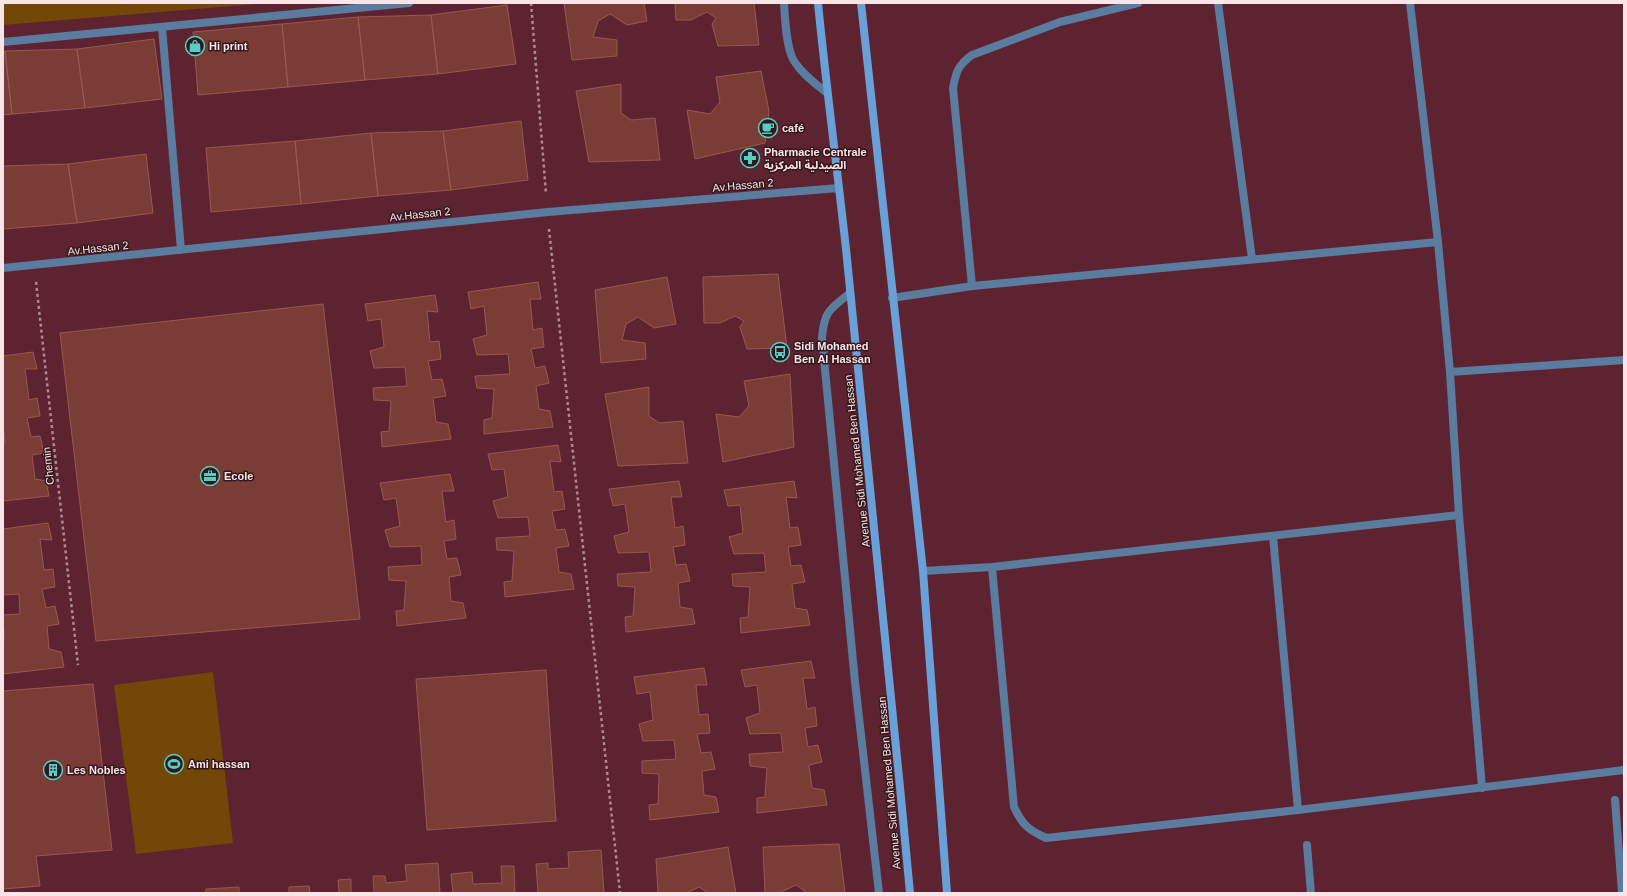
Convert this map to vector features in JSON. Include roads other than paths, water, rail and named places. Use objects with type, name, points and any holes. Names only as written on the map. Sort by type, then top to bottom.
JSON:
[{"type":"street","points":[[3,42],[409,3]]},
{"type":"street","points":[[784,3],[787,34],[793,59],[800,68],[827,93]]},
{"type":"street","name":"Avenue Sidi Mohamed Ben Hassan","points":[[818,3],[827,93],[839,188],[884,621],[910,893]]},
{"type":"street","points":[[861,3],[922,571],[947,893]]},
{"type":"street","points":[[972,286],[953,88],[956,72],[962,62],[972,55],[1060,22],[1138,3]]},
{"type":"street","points":[[1218,3],[1252,259]]},
{"type":"street","points":[[1410,3],[1438,242],[1450,372],[1459,515],[1482,788]]},
{"type":"street","points":[[162,27],[181,250]]},
{"type":"street","name":"Av.Hassan 2","points":[[3,268],[548,212],[839,188]]},
{"type":"street","points":[[892,298],[972,286],[1438,242]]},
{"type":"street","points":[[850,293],[831,308],[826,314],[823,323],[822,338],[855,682],[879,893]]},
{"type":"street","points":[[1450,372],[1624,360]]},
{"type":"street","points":[[922,571],[992,567],[1459,515]]},
{"type":"street","points":[[1273,536],[1298,810]]},
{"type":"street","points":[[992,567],[1014,807],[1020,820],[1032,832],[1046,838],[1298,810],[1624,770]]},
{"type":"street","points":[[1615,800],[1622,893]]},
{"type":"street","points":[[1307,845],[1310,893]]},
{"type":"place","name":"Hi print","points":[[195,46]]},
{"type":"place","name":"café","points":[[768,128]]},
{"type":"place","name":"Pharmacie Centrale الصيدلية المركزية","points":[[750,158]]},
{"type":"place","name":"Sidi Mohamed Ben Al Hassan","points":[[780,352]]},
{"type":"place","name":"Ecole","points":[[210,476]]},
{"type":"place","name":"Ami hassan","points":[[174,764]]},
{"type":"place","name":"Les Nobles","points":[[53,770]]}]
